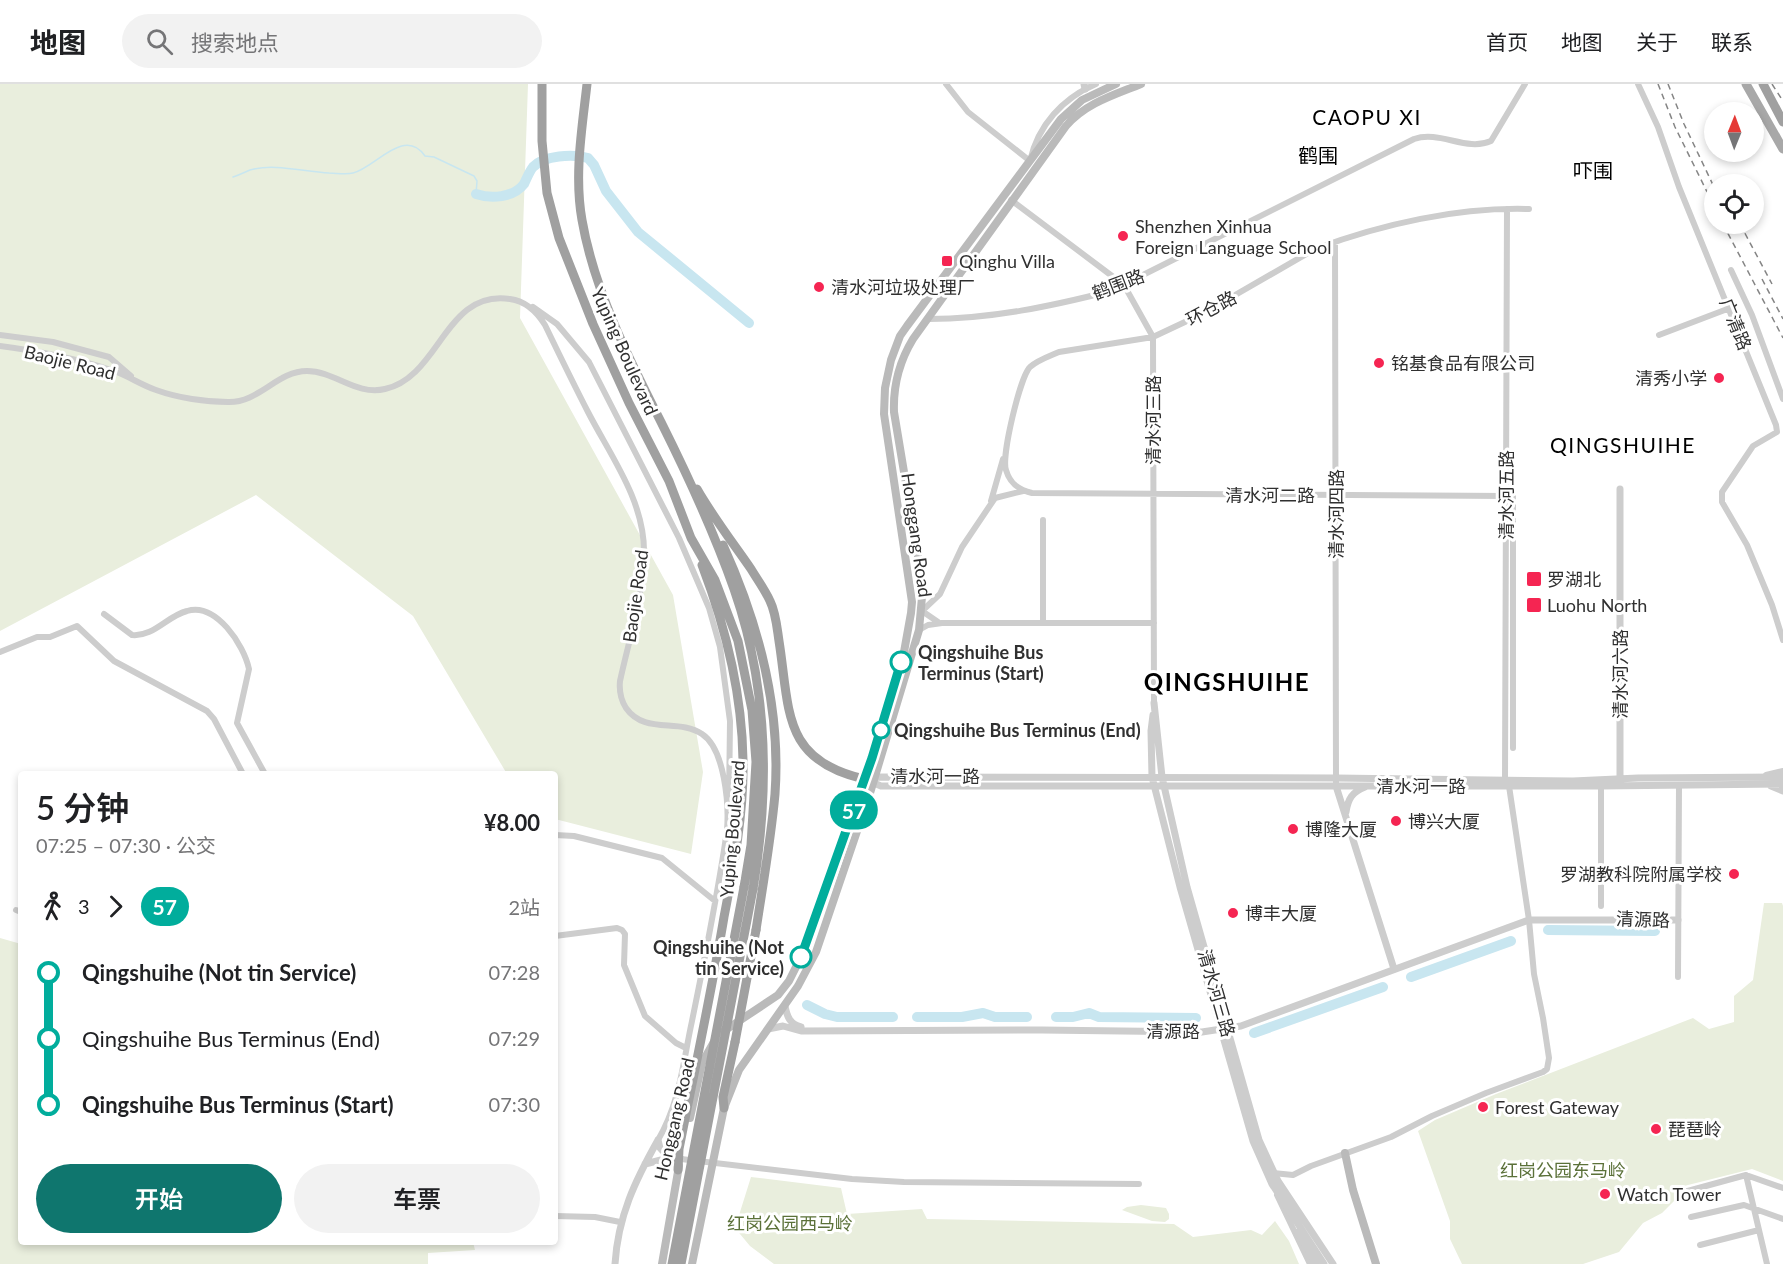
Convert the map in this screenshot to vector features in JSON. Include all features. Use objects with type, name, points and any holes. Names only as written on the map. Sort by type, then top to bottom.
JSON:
[{"type":"highway","name":"Yuping Boulevard","points":[[587,84],[579,150],[579,196],[590,254],[621,340],[670,441],[734,589],[753,656],[763,728],[762,826],[672,1264]]},
{"type":"highway","points":[[1765,88],[1783,107]]},
{"type":"highway","points":[[1765,88],[1783,122]]},
{"type":"highway","name":"Yuping Boulevard","points":[[542,89],[542,141],[547,193],[559,238],[629,403],[669,481],[691,538],[715,580],[731,618],[744,663],[752,710],[756,773],[749,888],[681,1264]]},
{"type":"highway","points":[[670,441],[700,493],[770,600],[777,625],[790,717],[800,742],[823,764],[847,775],[871,779]]},
{"type":"highway","points":[[700,493],[737,579],[759,644],[769,688],[774,736],[775,791],[769,850],[756,930],[723,1097],[724,1108]]},
{"type":"highway","points":[[678,1170],[676,1159],[732,871],[743,776],[741,730],[730,652],[715,600],[691,538]]},
{"type":"main road","name":"Honggang Road","points":[[676,1159],[705,1055],[725,1030],[778,995],[794,973],[871,779],[906,644],[911,613],[907,564],[885,429],[885,387],[891,360],[900,336],[1030,160],[1071,110],[1093,94],[1116,84]]},
{"type":"main road","name":"Honggang Road","points":[[693,1264],[724,1108],[739,1070],[785,1006],[816,952],[919,630],[923,586],[894,421],[894,388],[900,364],[913,339],[1011,200],[1074,117],[1099,101],[1141,84]]},
{"type":"main road","points":[[1746,84],[1783,149]]},
{"type":"main road","points":[[928,297],[937,298],[938,306]]},
{"type":"main road","points":[[1346,1153],[1356,1200],[1376,1264]]},
{"type":"main road","name":"Honggang Road","points":[[662,1264],[678,1170]]},
{"type":"street","points":[[946,84],[968,112],[1030,160],[1033,144],[1052,116],[1084,87],[1096,84]]},
{"type":"street","name":"鹤围路","points":[[929,319],[999,315],[1097,294],[1124,285],[1344,172],[1414,139],[1427,136],[1476,145],[1491,141],[1525,84]]},
{"type":"street","name":"广清路","points":[[1638,84],[1658,128],[1679,187],[1776,425],[1777,432],[1753,446],[1722,492],[1722,502],[1747,545],[1772,605],[1783,640]]},
{"type":"street","name":"清水河三路","points":[[1011,200],[1124,285],[1153,337],[1154,703],[1151,731],[1153,781],[1180,887],[1223,1027]]},
{"type":"street","name":"环仓路","points":[[1023,491],[1015,486],[1005,469],[1007,444],[1021,388],[1029,368],[1059,352],[1153,337],[1204,313],[1315,249],[1335,242],[1417,220],[1496,208],[1529,209]]},
{"type":"street","name":"清水河五路","points":[[1346,1153],[1391,1137],[1432,1116],[1543,1072],[1547,1069],[1549,1058],[1536,990],[1529,919],[1507,784],[1510,496],[1507,208]]},
{"type":"street","name":"清水河四路","points":[[1335,242],[1336,782]]},
{"type":"street","points":[[1731,270],[1752,315],[1783,399]]},
{"type":"street","name":"Baojie Road","points":[[0,346],[50,354],[110,370],[166,393],[224,402],[251,398],[289,375],[302,371],[324,373],[364,390],[386,389],[403,383],[417,371],[454,322],[467,309],[478,303],[497,298],[521,301],[537,314],[545,325],[587,411],[622,473],[637,513],[644,550],[639,595],[620,684],[622,701],[631,714],[643,722],[691,729],[702,733],[717,753],[725,786],[728,816],[715,901],[674,1107],[658,1140]]},
{"type":"street","points":[[521,301],[542,312],[557,324],[590,362],[693,567],[709,608],[723,666],[730,721],[728,816]]},
{"type":"street","points":[[1659,335],[1730,308]]},
{"type":"street","name":"Baojie Road","points":[[0,335],[53,342],[109,357],[138,382]]},
{"type":"street","points":[[990,504],[1007,444]]},
{"type":"street","name":"清水河六路","points":[[1620,489],[1620,782]]},
{"type":"street","points":[[942,623],[934,621],[922,611],[940,594],[962,548],[995,498],[1023,491]]},
{"type":"street","name":"清水河二路","points":[[1023,491],[1032,493],[1510,496]]},
{"type":"street","points":[[1510,496],[1513,748]]},
{"type":"street","points":[[1043,520],[1043,623]]},
{"type":"street","points":[[104,614],[132,635],[146,634],[187,610],[198,611],[219,619],[230,629],[248,661],[249,669],[237,723],[263,771]]},
{"type":"street","points":[[919,630],[928,625],[942,623],[1154,623]]},
{"type":"street","points":[[0,652],[37,637],[50,638],[77,626],[114,661],[207,711],[214,719],[241,771]]},
{"type":"street","name":"清水河三路","points":[[1154,703],[1162,777],[1187,887],[1254,1142],[1270,1174],[1333,1264]]},
{"type":"street","points":[[1761,781],[1783,771]]},
{"type":"street","name":"清水河一路","points":[[871,779],[887,786],[1153,781],[1162,777],[1507,784]]},
{"type":"street","name":"清水河一路","points":[[1620,782],[1679,785],[1761,781],[1783,777]]},
{"type":"street","name":"清水河一路","points":[[1153,781],[1164,786],[1336,782],[1373,785],[1761,781],[1783,784]]},
{"type":"street","points":[[1761,781],[1783,791]]},
{"type":"street","points":[[1336,782],[1394,968]]},
{"type":"street","points":[[1601,783],[1601,906]]},
{"type":"street","points":[[1346,818],[1348,799],[1353,793],[1373,785]]},
{"type":"street","points":[[1678,977],[1679,785]]},
{"type":"street","points":[[558,835],[574,836],[662,858],[715,901]]},
{"type":"street","name":"清源路","points":[[785,1006],[786,1017],[794,1025],[802,1027],[1202,1028],[1241,1026],[1529,919],[1672,918],[1678,920]]},
{"type":"street","points":[[558,936],[617,928],[622,930],[625,934],[624,965],[645,1016],[676,1043],[686,1048]]},
{"type":"street","name":"清源路","points":[[768,1029],[783,1026],[801,1031],[1202,1032],[1223,1027]]},
{"type":"street","points":[[658,1140],[660,1148],[676,1159]]},
{"type":"street","points":[[615,1264],[620,1222],[633,1187],[658,1140]]},
{"type":"street","points":[[1270,1174],[1293,1175],[1346,1153]]},
{"type":"street","points":[[645,1164],[676,1159],[713,1161],[849,1178],[904,1182],[1139,1184]]},
{"type":"street","name":"清水河三路","points":[[1270,1174],[1272,1184],[1324,1264]]},
{"type":"street","points":[[1746,1175],[1767,1264]]},
{"type":"street","points":[[1684,1192],[1746,1175],[1783,1188]]},
{"type":"street","points":[[1272,1184],[1310,1264]]},
{"type":"street","points":[[1691,1217],[1737,1205],[1754,1207],[1783,1219]]},
{"type":"street","points":[[1289,1211],[1316,1264]]},
{"type":"street","points":[[558,1215],[595,1217],[620,1222]]},
{"type":"street","points":[[1700,1245],[1759,1230]]},
{"type":"green space","points":[[0,84],[528,84],[520,318],[673,595],[703,772],[691,854],[558,820],[558,771],[505,771],[413,616],[256,495],[0,631]]},
{"type":"green space","name":"红岗公园东马岭","points":[[1764,903],[1782,903],[1783,906],[1783,1181],[1752,1169],[1680,1187],[1674,1201],[1662,1213],[1643,1223],[1619,1252],[1583,1264],[1462,1264],[1450,1239],[1450,1221],[1418,1131],[1435,1120],[1496,1094],[1693,1018],[1709,1029],[1734,1022],[1734,996],[1753,980]]},
{"type":"green space","points":[[0,938],[18,943],[18,1245],[474,1245],[475,1250],[428,1253],[428,1264],[0,1264]]},
{"type":"green space","name":"红岗公园西马岭","points":[[751,1177],[841,1188],[847,1214],[922,1209],[927,1219],[1174,1224],[1193,1237],[1251,1230],[1262,1235],[1275,1221],[1289,1241],[1299,1264],[774,1264],[750,1246],[735,1228]]},
{"type":"green space","points":[[1141,1205],[1166,1208],[1169,1219],[1165,1222],[1152,1221],[1122,1210]]},
{"type":"waterway","points":[[233,177],[250,170],[269,167],[350,174],[362,170],[389,151],[408,145],[417,148],[425,156],[434,157],[474,176],[477,181],[476,194]]},
{"type":"waterway","points":[[476,194],[488,197],[508,195],[519,189],[533,167],[544,160],[567,156],[588,158],[594,165],[606,191],[638,232],[749,323]]},
{"type":"waterway","points":[[1548,930],[1655,931]]},
{"type":"waterway","points":[[1411,977],[1511,941]]},
{"type":"waterway","points":[[1254,1033],[1383,987]]},
{"type":"waterway","points":[[807,1005],[837,1017],[893,1017]]},
{"type":"waterway","points":[[917,1017],[962,1017],[983,1013],[995,1017],[1027,1017]]},
{"type":"waterway","points":[[1056,1017],[1073,1017],[1089,1013],[1099,1017],[1196,1018]]},
{"type":"railway","points":[[1658,84],[1675,127],[1704,186]]},
{"type":"railway","points":[[1668,84],[1708,174]]},
{"type":"railway","points":[[1772,84],[1783,101]]},
{"type":"railway","points":[[1728,234],[1783,338]]},
{"type":"railway","points":[[1745,234],[1772,284]]},
{"type":"railway","points":[[1762,279],[1783,319]]},
{"type":"bus line","name":"57","points":[[801,957],[872,758],[901,662]]},
{"type":"place","name":"Shenzhen Xinhua Foreign Language School","points":[[1123,236]]},
{"type":"place","name":"Qinghu Villa","points":[[947,261]]},
{"type":"place","name":"清水河垃圾处理厂","points":[[819,287]]},
{"type":"place","name":"铭基食品有限公司","points":[[1379,363]]},
{"type":"place","name":"清秀小学","points":[[1719,378]]},
{"type":"place","name":"罗湖北","points":[[1534,579]]},
{"type":"place","name":"Luohu North","points":[[1534,605]]},
{"type":"place","name":"Qingshuihe Bus Terminus (Start)","points":[[901,662]]},
{"type":"place","name":"Qingshuihe Bus Terminus (End)","points":[[881,730]]},
{"type":"place","name":"博兴大厦","points":[[1396,821]]},
{"type":"place","name":"博隆大厦","points":[[1293,829]]},
{"type":"place","name":"罗湖教科院附属学校","points":[[1734,874]]},
{"type":"place","name":"博丰大厦","points":[[1233,913]]},
{"type":"place","name":"Qingshuihe (Not tin Service)","points":[[801,957]]},
{"type":"place","name":"Forest Gateway","points":[[1483,1107]]},
{"type":"place","name":"琵琶岭","points":[[1656,1129]]},
{"type":"place","name":"Watch Tower","points":[[1605,1194]]},
{"type":"district","name":"CAOPU XI","points":[[1367,116]]},
{"type":"district","name":"鹤围","points":[[1318,155]]},
{"type":"district","name":"吓围","points":[[1593,170]]},
{"type":"district","name":"QINGSHUIHE","points":[[1623,444]]},
{"type":"district","name":"QINGSHUIHE","points":[[1227,681]]}]
